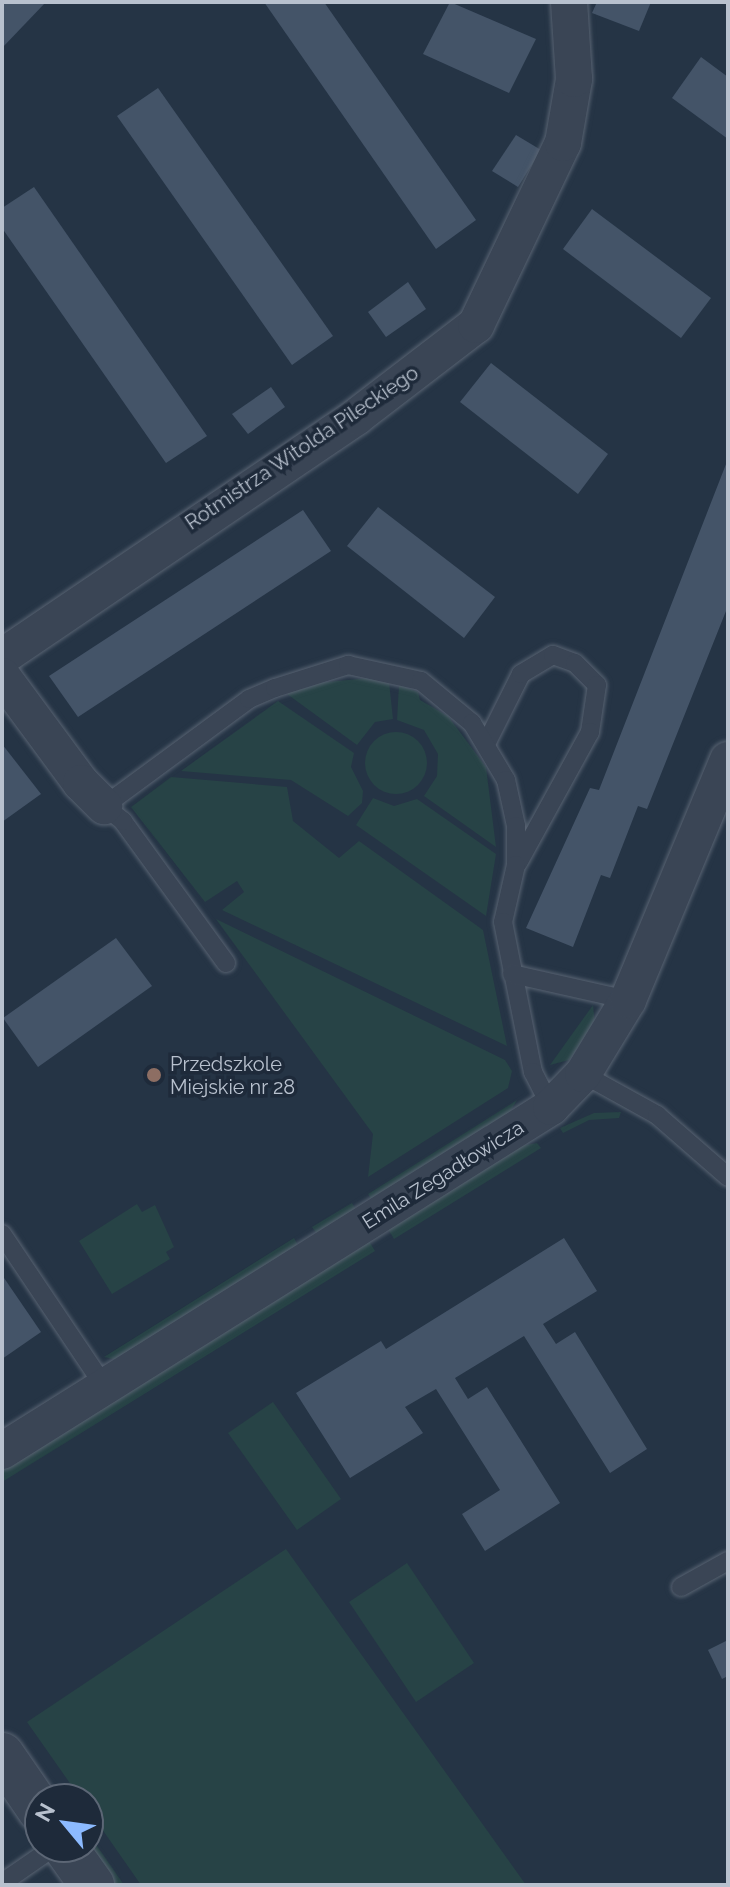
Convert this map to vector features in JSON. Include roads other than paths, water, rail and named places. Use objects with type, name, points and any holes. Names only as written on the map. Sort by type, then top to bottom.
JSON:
[{"type":"street","name":"Rotmistrza Witolda Pileckiego","points":[[2,657],[356,417],[476,325],[563,143],[574,79],[569,2]]},
{"type":"street","points":[[2,676],[104,806]]},
{"type":"street","name":"Emila Zegadłowicza","points":[[2,1451],[551,1107],[583,1074],[628,1000],[728,760]]},
{"type":"street","points":[[2,1755],[24,1787]]},
{"type":"street","points":[[76,1863],[92,1885]]},
{"type":"lane","points":[[487,742],[521,674],[553,655],[575,663],[597,685],[590,732],[516,865]]},
{"type":"lane","points":[[226,963],[123,821],[104,806],[249,699],[348,665],[421,681],[464,715],[487,742],[506,780],[516,826],[516,865],[503,922],[533,1072],[551,1107]]},
{"type":"lane","points":[[512,974],[628,1000]]},
{"type":"lane","points":[[583,1074],[657,1115],[728,1177]]},
{"type":"lane","points":[[2,1234],[104,1386]]},
{"type":"lane","points":[[681,1587],[728,1561]]},
{"type":"lane","points":[[2,1883],[31,1863]]},
{"type":"place","name":"Przedszkole Miejskie nr 28","points":[[154,1075]]}]
